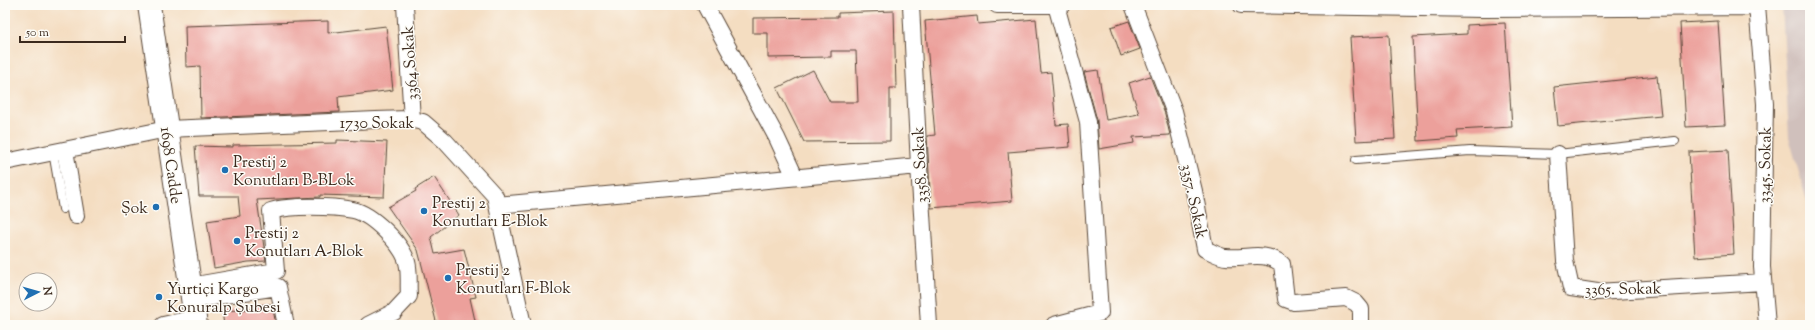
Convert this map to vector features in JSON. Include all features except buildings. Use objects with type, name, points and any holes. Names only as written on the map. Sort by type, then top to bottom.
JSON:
[{"type":"street","name":"1698 Cadde","points":[[149,5],[193,307]]},
{"type":"street","name":"3364 Sokak","points":[[405,5],[412,120]]},
{"type":"street","points":[[705,5],[777,138],[795,177]]},
{"type":"street","name":"3358. Sokak","points":[[911,5],[929,325]]},
{"type":"street","points":[[997,5],[1058,5],[1088,122],[1100,312],[1054,325]]},
{"type":"street","name":"3357. Sokak","points":[[1132,5],[1174,111],[1194,191],[1206,249],[1225,257],[1263,255],[1275,259],[1282,264],[1286,299],[1294,302],[1346,298],[1356,303],[1361,310],[1361,325]]},
{"type":"street","points":[[1241,5],[1484,9],[1757,6]]},
{"type":"street","name":"3345. Sokak","points":[[1757,6],[1765,104],[1762,267],[1767,325]]},
{"type":"street","name":"1730 Sokak","points":[[5,162],[167,129],[376,120],[412,120],[423,122],[445,141],[495,196],[523,325]]},
{"type":"street","points":[[59,151],[70,212]]},
{"type":"street","name":"3365. Sokak","points":[[1558,154],[1565,261],[1571,288],[1597,292],[1763,282]]},
{"type":"street","points":[[497,205],[919,166]]},
{"type":"street","points":[[163,325],[193,307],[276,271],[271,211],[320,207],[354,210],[379,224],[395,242],[407,262],[409,296],[394,312],[368,325]]},
{"type":"street","points":[[193,307],[278,286],[286,325]]},
{"type":"lane","points":[[1356,160],[1470,151],[1558,154],[1675,141]]},
{"type":"shaded area","points":[[1782,5],[1810,5],[1810,212],[1789,137]]},
{"type":"place","name":"Prestij 2 Konutları B-BLok","points":[[225,170]]},
{"type":"place","name":"Şok","points":[[156,207]]},
{"type":"place","name":"Prestij 2 Konutları E-Blok","points":[[424,211]]},
{"type":"place","name":"Prestij 2 Konutları A-Blok","points":[[237,241]]},
{"type":"place","name":"Prestij 2 Konutları F-Blok","points":[[448,278]]},
{"type":"place","name":"Yurtiçi Kargo Konuralp Şubesi","points":[[159,297]]}]
